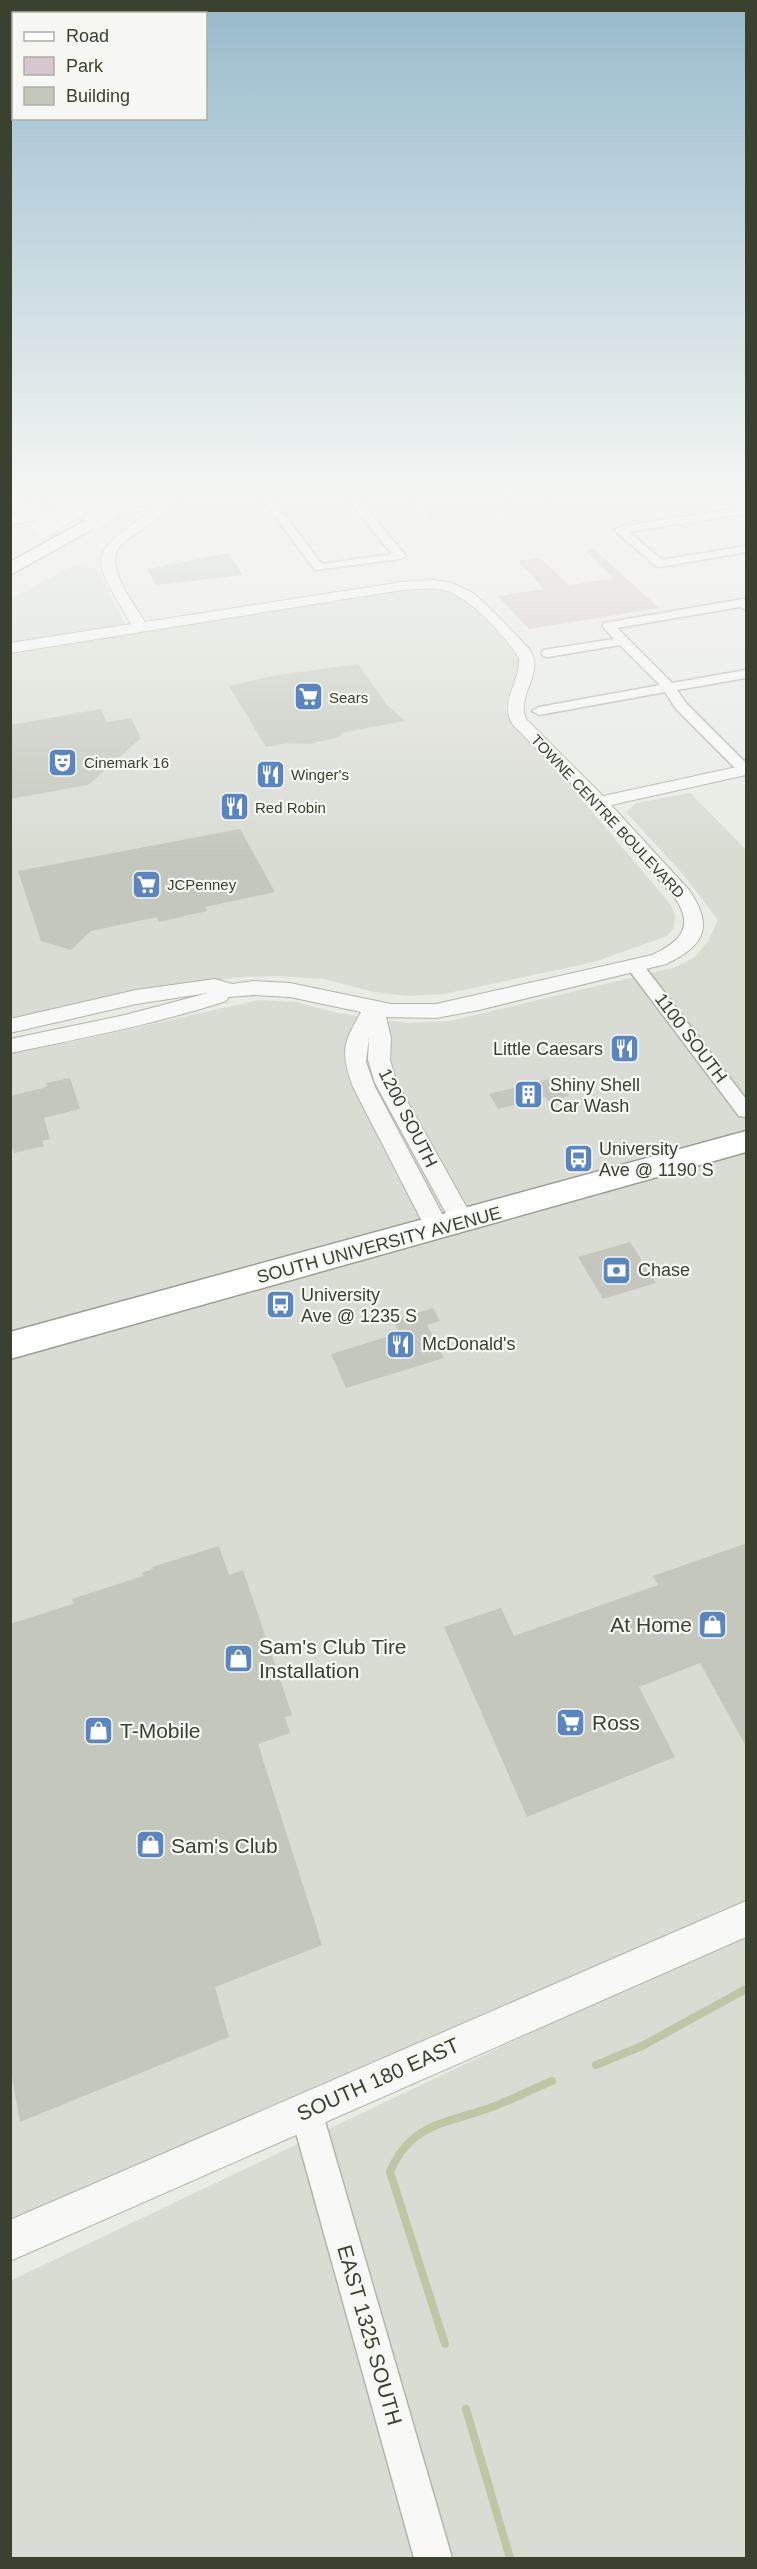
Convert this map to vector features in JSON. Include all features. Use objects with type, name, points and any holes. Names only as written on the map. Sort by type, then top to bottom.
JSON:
[{"type":"highway","name":"SOUTH UNIVERSITY AVENUE","points":[[10,1346],[451,1226],[747,1142]]},
{"type":"street","points":[[134,616],[140,627]]},
{"type":"street","name":"TOWNE CENTRE BOULEVARD","points":[[10,648],[211,616]]},
{"type":"street","name":"TOWNE CENTRE BOULEVARD","points":[[10,1026],[154,994],[215,985],[230,991],[253,988],[290,990],[374,1008],[416,1012],[450,1009],[635,966],[666,957],[680,949],[694,931],[695,915],[682,894],[598,802],[519,721],[515,714],[515,706],[527,668],[527,658],[490,616]]},
{"type":"street","points":[[671,616],[608,626],[670,688],[681,706],[746,770]]},
{"type":"street","points":[[548,653],[622,641]]},
{"type":"street","points":[[539,711],[747,674]]},
{"type":"street","points":[[598,802],[746,770]]},
{"type":"street","name":"1100 SOUTH","points":[[635,966],[747,1111]]},
{"type":"street","points":[[10,1046],[195,1005],[230,991]]},
{"type":"street","name":"1200 SOUTH","points":[[374,1008],[357,1039],[355,1062],[364,1087],[451,1226]]},
{"type":"street","name":"1200 SOUTH","points":[[374,1008],[380,1038],[379,1060],[386,1083],[451,1226]]},
{"type":"street","name":"SOUTH 180 EAST","points":[[10,2241],[747,1919]]},
{"type":"street","name":"EAST 1325 SOUTH","points":[[306,2111],[433,2559]]},
{"type":"shaded area","points":[[11,616],[121,616],[130,633],[238,616],[481,616],[504,640],[519,662],[505,707],[511,722],[556,769],[671,905],[675,915],[674,928],[667,936],[594,962],[444,994],[407,996],[373,992],[325,979],[276,976],[242,977],[168,987],[11,1018]]},
{"type":"shaded area","points":[[690,793],[746,850],[746,1919],[11,2242],[10,1049],[72,1042],[259,1000],[296,1002],[337,1013],[407,1023],[450,1021],[676,967],[695,957],[708,941],[718,920],[683,874],[626,812],[636,803]]},
{"type":"shaded area","points":[[746,1930],[746,2558],[11,2558],[10,2281]]},
{"type":"green space","points":[[517,616],[610,616],[529,629]]},
{"type":"building","name":"Sears","points":[[358,664],[387,705],[405,721],[344,732],[339,737],[309,744],[287,743],[266,747],[229,686],[272,676]]},
{"type":"building","name":"Cinemark 16","points":[[101,709],[107,722],[131,718],[141,738],[88,785],[10,799],[10,725]]},
{"type":"building","name":"JCPenney","points":[[240,829],[275,892],[205,907],[207,911],[159,922],[157,917],[91,931],[71,950],[41,941],[18,871]]},
{"type":"building","name":"Shiny Shell Car Wash","points":[[556,1077],[569,1096],[548,1101],[545,1097],[498,1109],[489,1094]]},
{"type":"building","points":[[70,1078],[80,1109],[44,1118],[50,1139],[42,1141],[44,1146],[14,1153],[10,1141],[10,1096],[43,1088],[47,1086],[46,1083]]},
{"type":"building","name":"Chase","points":[[630,1242],[656,1283],[603,1299],[578,1257]]},
{"type":"building","name":"McDonald's","points":[[433,1308],[440,1321],[427,1325],[444,1358],[346,1388],[331,1354],[399,1333],[393,1320]]},
{"type":"building","name":"Ross","points":[[747,1543],[747,1748],[700,1663],[639,1687],[675,1757],[527,1817],[444,1627],[501,1608],[514,1636],[658,1585],[653,1576]]},
{"type":"building","name":"Sam's Club","points":[[219,1546],[229,1575],[243,1570],[292,1715],[285,1717],[290,1733],[258,1744],[322,1945],[215,1987],[229,2037],[20,2122],[10,2066],[10,1624],[73,1604],[72,1599],[143,1576],[142,1573],[153,1569],[152,1567]]},
{"type":"waterway","points":[[596,2065],[642,2046],[746,1989]]},
{"type":"waterway","points":[[445,2344],[390,2172],[408,2143],[432,2127],[500,2104],[552,2081]]},
{"type":"waterway","points":[[466,2409],[510,2558]]},
{"type":"place","name":"Sears","points":[[308,697]]},
{"type":"place","name":"Cinemark 16","points":[[63,762]]},
{"type":"place","name":"Winger's","points":[[270,774]]},
{"type":"place","name":"Red Robin","points":[[234,807]]},
{"type":"place","name":"JCPenney","points":[[146,884]]},
{"type":"place","name":"Little Caesars","points":[[624,1049]]},
{"type":"place","name":"Shiny Shell Car Wash","points":[[529,1095]]},
{"type":"place","name":"University Ave @ 1190 S","points":[[578,1159]]},
{"type":"place","name":"Chase","points":[[617,1270]]},
{"type":"place","name":"University Ave @ 1235 S","points":[[280,1305]]},
{"type":"place","name":"McDonald's","points":[[401,1344]]},
{"type":"place","name":"At Home","points":[[713,1624]]},
{"type":"place","name":"Sam's Club Tire Installation","points":[[238,1658]]},
{"type":"place","name":"Ross","points":[[571,1722]]},
{"type":"place","name":"T-Mobile","points":[[99,1730]]},
{"type":"place","name":"Sam's Club","points":[[150,1845]]}]
